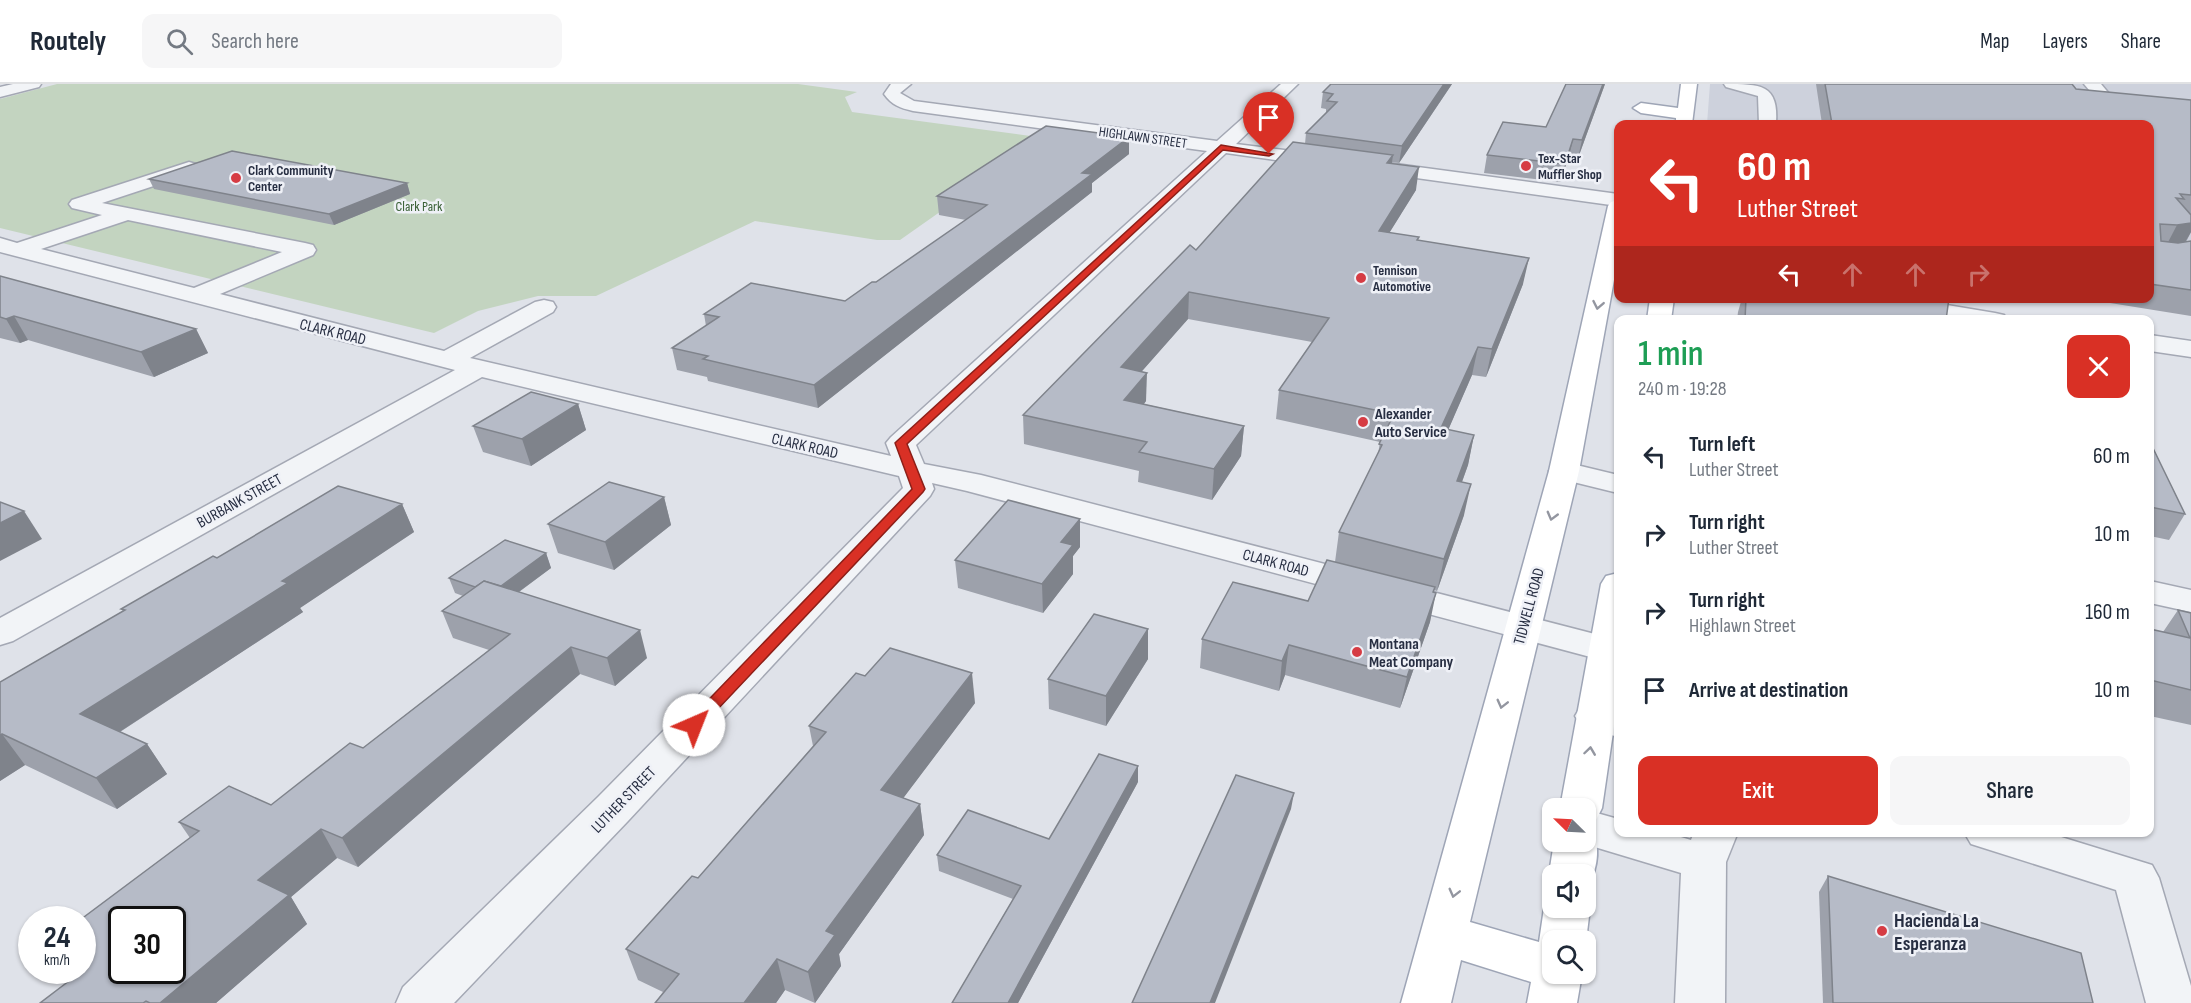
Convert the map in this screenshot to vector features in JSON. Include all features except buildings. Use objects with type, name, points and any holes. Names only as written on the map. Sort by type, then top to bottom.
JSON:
[{"type":"main road","points":[[1641,108],[1684,119],[1689,84]]},
{"type":"main road","name":"TIDWELL ROAD","points":[[1426,1003],[1564,471],[1613,262]]},
{"type":"main road","points":[[1584,798],[1607,719],[1609,650],[1614,613]]},
{"type":"main road","points":[[1444,934],[1542,963]]},
{"type":"main road","points":[[1552,1003],[1555,984]]},
{"type":"street","points":[[0,92],[33,84]]},
{"type":"street","name":"LUTHER STREET","points":[[421,1003],[613,809],[918,489],[901,443],[1290,84]]},
{"type":"street","points":[[1732,84],[1764,93],[1768,99],[1768,120]]},
{"type":"street","points":[[2092,84],[2106,100],[2191,109]]},
{"type":"street","name":"HIGHLAWN STREET","points":[[899,86],[892,94],[895,98],[913,106],[1614,199]]},
{"type":"street","points":[[189,168],[79,204],[305,250],[195,296]]},
{"type":"street","points":[[10,247],[127,214]]},
{"type":"street","name":"CLARK ROAD","points":[[10,247],[478,368],[910,470],[970,482],[1609,650]]},
{"type":"street","points":[[1888,303],[1964,315]]},
{"type":"street","points":[[447,360],[544,307]]},
{"type":"street","points":[[2154,344],[2191,349]]},
{"type":"street","name":"BURBANK STREET","points":[[0,633],[478,368]]},
{"type":"street","points":[[1564,471],[1614,483]]},
{"type":"street","points":[[2154,593],[2191,601]]},
{"type":"street","points":[[1596,829],[1614,832]]},
{"type":"street","points":[[1648,837],[1710,847],[1700,1003]]},
{"type":"street","points":[[2002,837],[2136,878],[2171,1003]]},
{"type":"shaded area","points":[[1710,84],[2191,84],[2191,267],[2154,138],[2154,120],[1707,120]]},
{"type":"green space","name":"Clark Park","points":[[57,84],[798,84],[857,92],[845,97],[852,112],[1045,138],[900,240],[877,240],[755,221],[596,296],[538,296],[478,311],[434,333],[0,228],[0,99]]},
{"type":"place","name":"Tex-Star Muffler Shop","points":[[1526,166]]},
{"type":"place","name":"Clark Community Center","points":[[236,178]]},
{"type":"place","name":"Tennison Automotive","points":[[1361,278]]},
{"type":"place","name":"Alexander Auto Service","points":[[1363,422]]},
{"type":"place","name":"Montana Meat Company","points":[[1357,652]]},
{"type":"place","name":"Hacienda La Esperanza","points":[[1882,931]]},
{"type":"route","points":[[694,725],[918,489],[901,443],[1221,148],[1269,154]]}]
